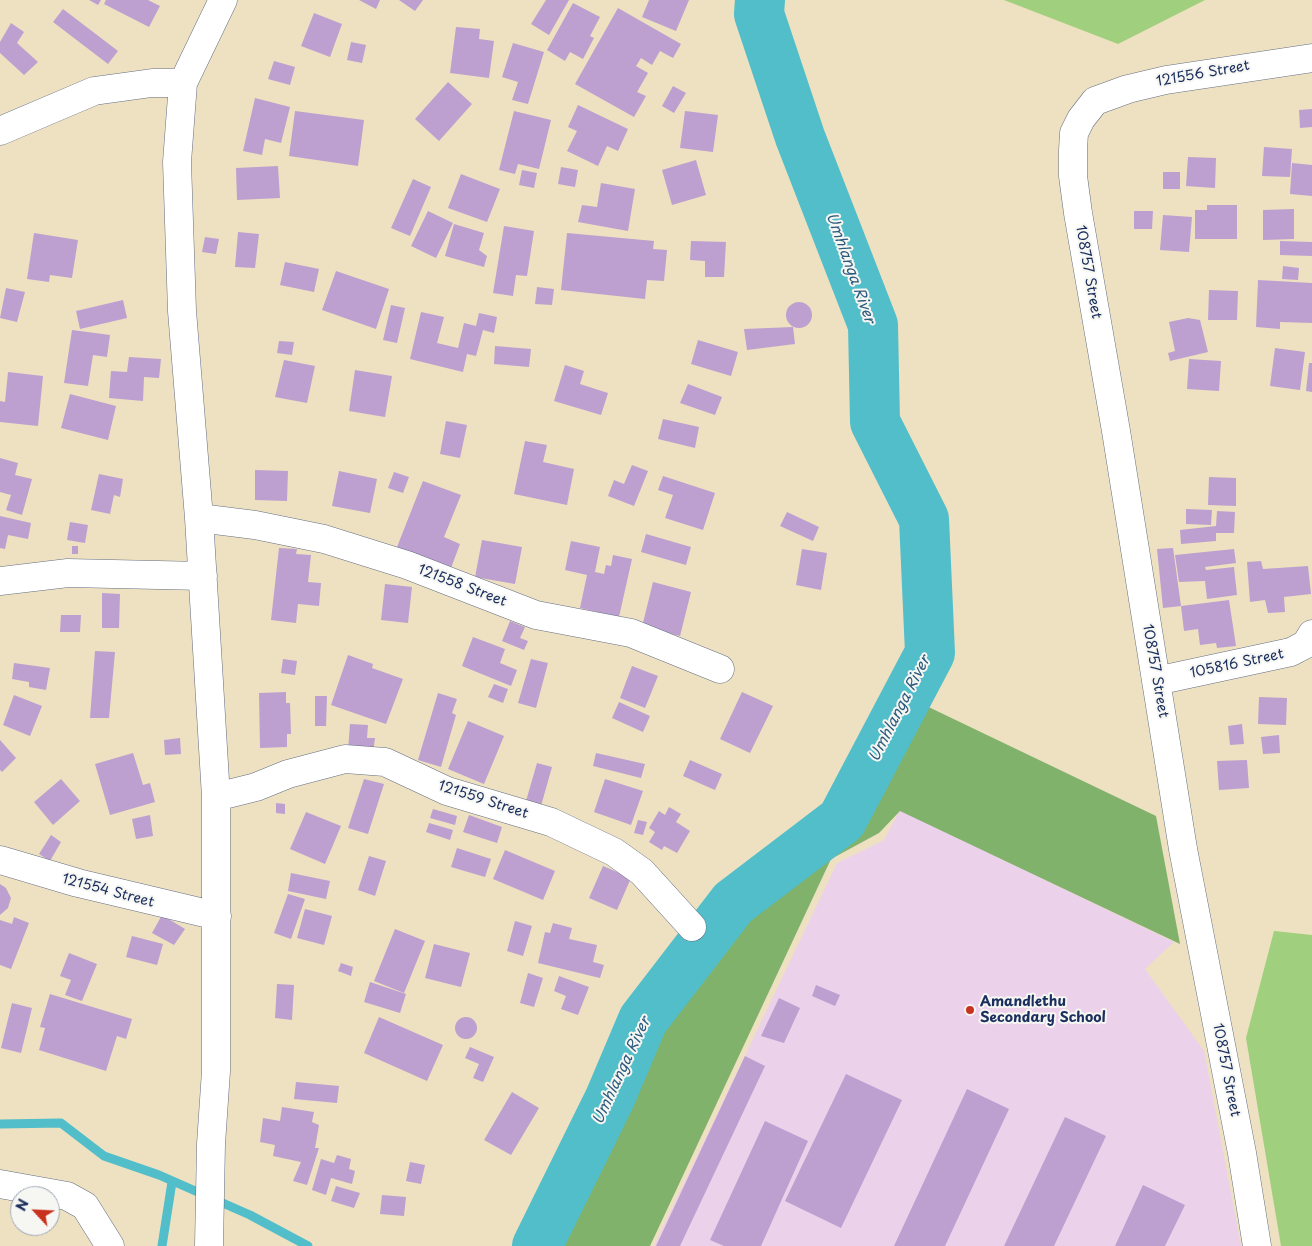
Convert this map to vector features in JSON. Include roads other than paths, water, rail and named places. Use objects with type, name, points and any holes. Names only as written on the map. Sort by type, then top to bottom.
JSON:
[{"type":"street","points":[[209,1246],[211,1144],[216,1071],[216,797],[199,518],[182,311],[177,162],[183,84],[223,0]]},
{"type":"street","name":"121556 Street","points":[[1095,101],[1128,89],[1166,80],[1312,58]]},
{"type":"street","points":[[0,131],[94,91],[152,83],[183,84]]},
{"type":"street","name":"108757 Street","points":[[1095,101],[1074,133],[1073,176],[1183,849],[1242,1154],[1257,1246]]},
{"type":"street","name":"121558 Street","points":[[199,518],[255,525],[324,539],[407,564],[536,615],[631,633],[720,669]]},
{"type":"street","points":[[0,581],[68,573],[203,576]]},
{"type":"street","name":"105816 Street","points":[[1156,681],[1291,652],[1306,644],[1312,634]]},
{"type":"street","name":"121559 Street","points":[[216,797],[256,787],[288,774],[345,759],[385,762],[447,791],[551,822],[614,852],[642,872],[692,927]]},
{"type":"street","name":"121554 Street","points":[[0,860],[97,888],[217,916]]},
{"type":"street","points":[[0,1184],[67,1196],[85,1206],[110,1246]]},
{"type":"waterway","name":"Umhlanga River","points":[[537,1246],[610,1098],[643,1020],[733,903],[842,820],[930,653],[924,519],[875,422],[873,325],[800,137],[759,14],[760,0]]},
{"type":"waterway","points":[[0,1124],[61,1123],[104,1156],[159,1175],[250,1215],[308,1246]]},
{"type":"waterway","points":[[162,1246],[172,1182]]},
{"type":"place","name":"Amandlethu Secondary School","points":[[970,1010]]}]
